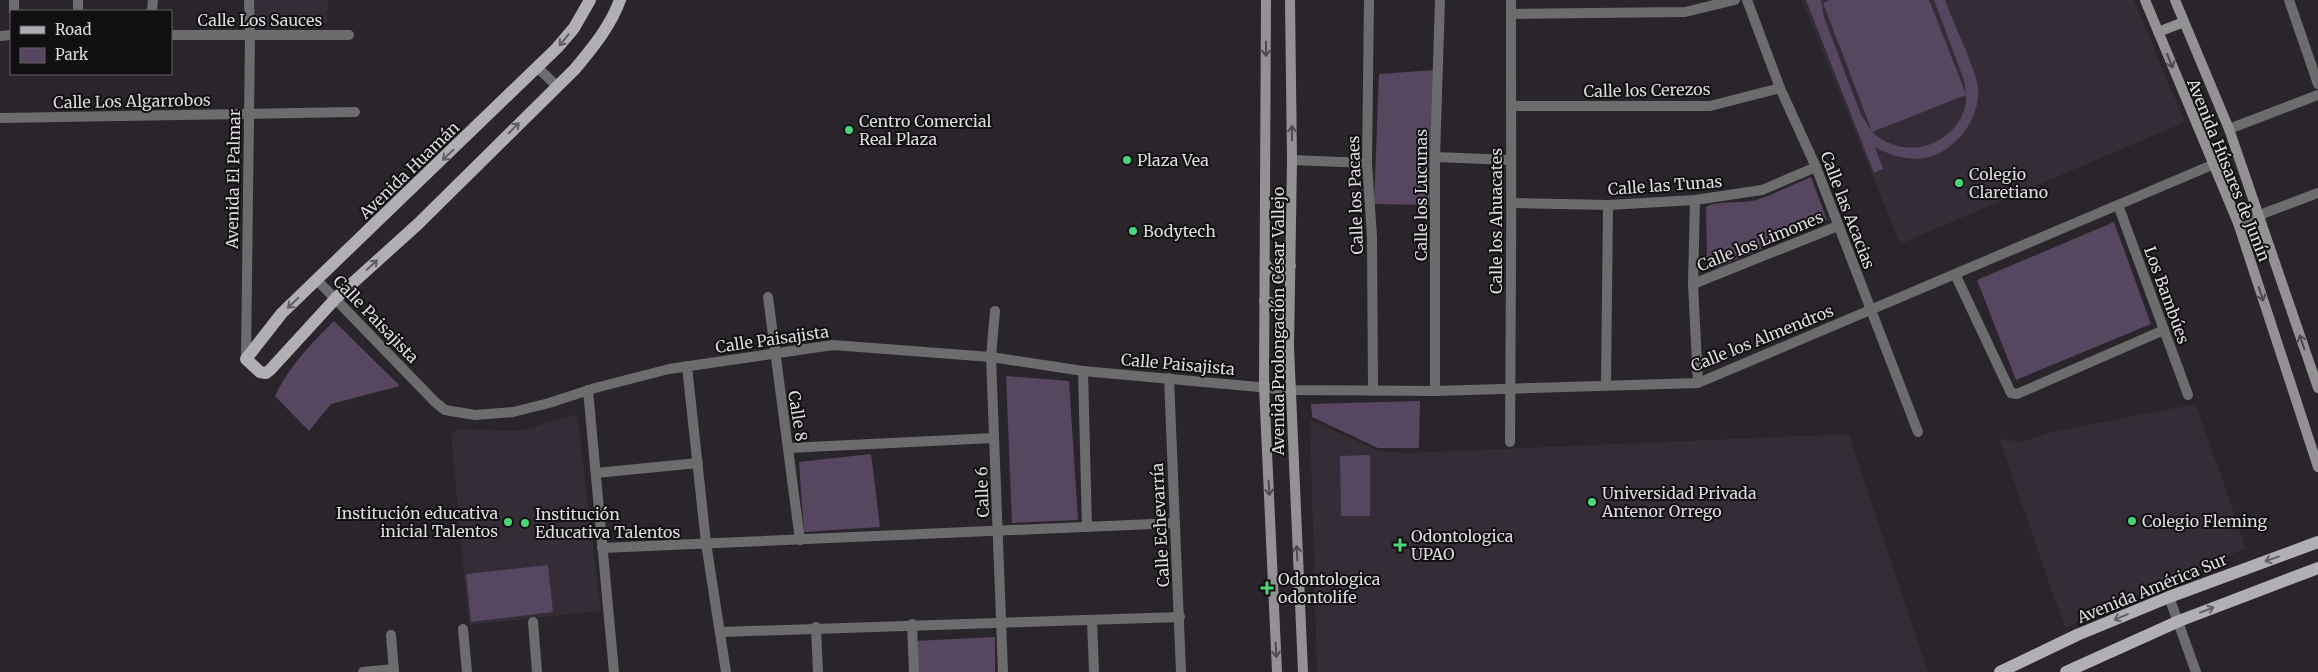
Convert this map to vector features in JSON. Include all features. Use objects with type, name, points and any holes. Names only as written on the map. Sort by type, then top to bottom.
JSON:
[{"type":"main road","name":"Avenida Huamán","points":[[246,359],[282,313],[537,67],[574,28],[590,0]]},
{"type":"main road","points":[[246,359],[260,372],[266,372],[336,298],[418,224],[557,86],[598,42],[614,16],[620,0]]},
{"type":"main road","name":"Avenida Prolongación César Vallejo","points":[[1266,0],[1264,386],[1277,672]]},
{"type":"main road","name":"Avenida Prolongación César Vallejo","points":[[1290,0],[1292,160],[1289,347],[1303,672]]},
{"type":"main road","name":"Avenida Húsares de Junín","points":[[2145,0],[2212,165],[2238,223],[2318,467]]},
{"type":"main road","name":"Avenida Húsares de Junín","points":[[2175,0],[2228,129],[2318,388]]},
{"type":"main road","points":[[2158,32],[2184,22]]},
{"type":"main road","points":[[1265,262],[1277,274],[1282,273],[1291,266]]},
{"type":"main road","points":[[1264,301],[1274,302],[1282,308],[1284,314],[1283,340],[1289,347]]},
{"type":"main road","name":"Avenida América Sur","points":[[2000,672],[2077,635],[2169,597],[2318,542]]},
{"type":"main road","points":[[2066,672],[2179,621],[2318,568]]},
{"type":"street","name":"Avenida El Palmar","points":[[246,359],[250,113],[249,0]]},
{"type":"street","name":"Calle los Pacaes","points":[[1369,0],[1367,163],[1372,237],[1373,390]]},
{"type":"street","name":"Calle los Lucunas","points":[[1435,391],[1435,157],[1440,0]]},
{"type":"street","name":"Calle los Ahuacates","points":[[1510,442],[1512,0]]},
{"type":"street","points":[[1512,14],[1685,12],[1735,0]]},
{"type":"street","name":"Calle las Acacias","points":[[1747,0],[1780,88],[1816,166],[1918,432]]},
{"type":"street","points":[[2289,0],[2318,84]]},
{"type":"street","name":"Calle Los Sauces","points":[[172,35],[349,35]]},
{"type":"street","points":[[537,67],[557,86]]},
{"type":"street","name":"Calle los Cerezos","points":[[1513,106],[1710,106],[1780,88]]},
{"type":"street","points":[[2228,129],[2318,96]]},
{"type":"street","name":"Calle Los Algarrobos","points":[[0,118],[355,112]]},
{"type":"street","points":[[1435,157],[1511,160]]},
{"type":"street","points":[[1292,160],[1367,163]]},
{"type":"street","name":"Calle los Almendros","points":[[1290,390],[1435,391],[1698,383],[2212,165]]},
{"type":"street","name":"Calle las Tunas","points":[[1512,203],[1608,205],[1695,200],[1762,190],[1816,166]]},
{"type":"street","points":[[2238,223],[2318,193]]},
{"type":"street","points":[[1695,200],[1693,284],[1698,383]]},
{"type":"street","points":[[1606,385],[1608,205]]},
{"type":"street","name":"Los Bambúes","points":[[2118,205],[2188,395]]},
{"type":"street","name":"Calle los Limones","points":[[1693,284],[1838,226]]},
{"type":"street","points":[[1955,274],[2011,393],[2017,394],[2164,330]]},
{"type":"street","name":"Calle Paisajista","points":[[317,280],[417,384],[445,410],[476,415],[513,412],[550,403],[588,390],[687,366],[833,345],[991,357],[1083,371],[1264,386],[1290,390]]},
{"type":"street","name":"Calle 8","points":[[768,297],[800,540]]},
{"type":"street","name":"Calle 6","points":[[995,311],[991,357],[1003,672]]},
{"type":"street","points":[[687,366],[706,543],[726,672]]},
{"type":"street","points":[[1083,371],[1087,527]]},
{"type":"street","name":"Calle Echevarría","points":[[1169,378],[1181,672]]},
{"type":"street","points":[[588,390],[614,672]]},
{"type":"street","points":[[788,448],[994,438]]},
{"type":"street","points":[[596,473],[698,463]]},
{"type":"street","points":[[602,548],[1175,523]]},
{"type":"street","points":[[2169,597],[2196,672]]},
{"type":"street","points":[[720,632],[816,627],[1180,617]]},
{"type":"street","points":[[1092,620],[1094,672]]},
{"type":"street","points":[[533,622],[537,672]]},
{"type":"street","points":[[912,624],[914,672]]},
{"type":"street","points":[[816,627],[818,672]]},
{"type":"street","points":[[463,629],[467,672]]},
{"type":"street","points":[[363,672],[394,671],[391,635]]},
{"type":"shaded area","points":[[253,0],[328,0],[327,24],[254,27]]},
{"type":"shaded area","name":"Colegio Claretiano","points":[[1802,0],[2134,0],[2185,122],[1900,244]]},
{"type":"shaded area","name":"Colegio Fleming","points":[[2196,404],[2246,548],[2065,628],[1999,439],[2023,442],[2051,432]]},
{"type":"shaded area","name":"Institución Educativa Talentos","points":[[577,414],[601,611],[469,625],[451,435],[457,429],[519,431]]},
{"type":"shaded area","name":"Universidad Privada Antenor Orrego","points":[[1310,420],[1379,451],[1408,453],[1849,434],[1928,672],[1317,672]]},
{"type":"green space","points":[[1806,0],[1821,0],[1824,17],[1861,115],[1872,131],[1823,3],[1830,0],[1929,0],[1966,94],[1964,80],[1934,0],[1945,0],[1977,82],[1977,106],[1973,117],[1967,128],[1951,146],[1930,157],[1916,159],[1902,157],[1875,147],[1883,169],[1874,173]],"holes":[[[1966,95],[1964,110],[1957,124],[1939,140],[1928,145],[1917,147],[1894,145],[1872,132]]]},
{"type":"green space","points":[[1434,70],[1433,205],[1374,204],[1379,74]]},
{"type":"green space","points":[[1811,177],[1827,220],[1717,268],[1711,268],[1707,264],[1706,207],[1756,200]]},
{"type":"green space","points":[[2114,222],[2151,324],[2016,380],[1977,280]]},
{"type":"green space","points":[[334,321],[400,386],[331,404],[309,431],[275,396],[287,374],[301,356]]},
{"type":"green space","points":[[1006,376],[1069,381],[1078,520],[1012,523]]},
{"type":"green space","points":[[1420,401],[1419,448],[1378,448],[1312,417],[1311,404]]},
{"type":"green space","points":[[871,454],[880,527],[804,532],[799,462]]},
{"type":"green space","points":[[1370,455],[1370,516],[1341,516],[1340,456]]},
{"type":"green space","points":[[548,565],[553,612],[471,622],[466,574]]},
{"type":"green space","points":[[995,637],[995,672],[918,672],[914,641]]},
{"type":"place","name":"Centro Comercial Real Plaza","points":[[849,130]]},
{"type":"place","name":"Plaza Vea","points":[[1127,160]]},
{"type":"place","name":"Colegio Claretiano","points":[[1959,183]]},
{"type":"place","name":"Bodytech","points":[[1133,231]]},
{"type":"place","name":"Universidad Privada Antenor Orrego","points":[[1592,502]]},
{"type":"place","name":"Colegio Fleming","points":[[2132,521]]},
{"type":"place","name":"Institución educativa inicial Talentos","points":[[508,522]]},
{"type":"place","name":"Institución Educativa Talentos","points":[[525,523]]},
{"type":"place","name":"Odontologica UPAO","points":[[1400,545]]},
{"type":"place","name":"Odontologica odontolife","points":[[1267,588]]}]
